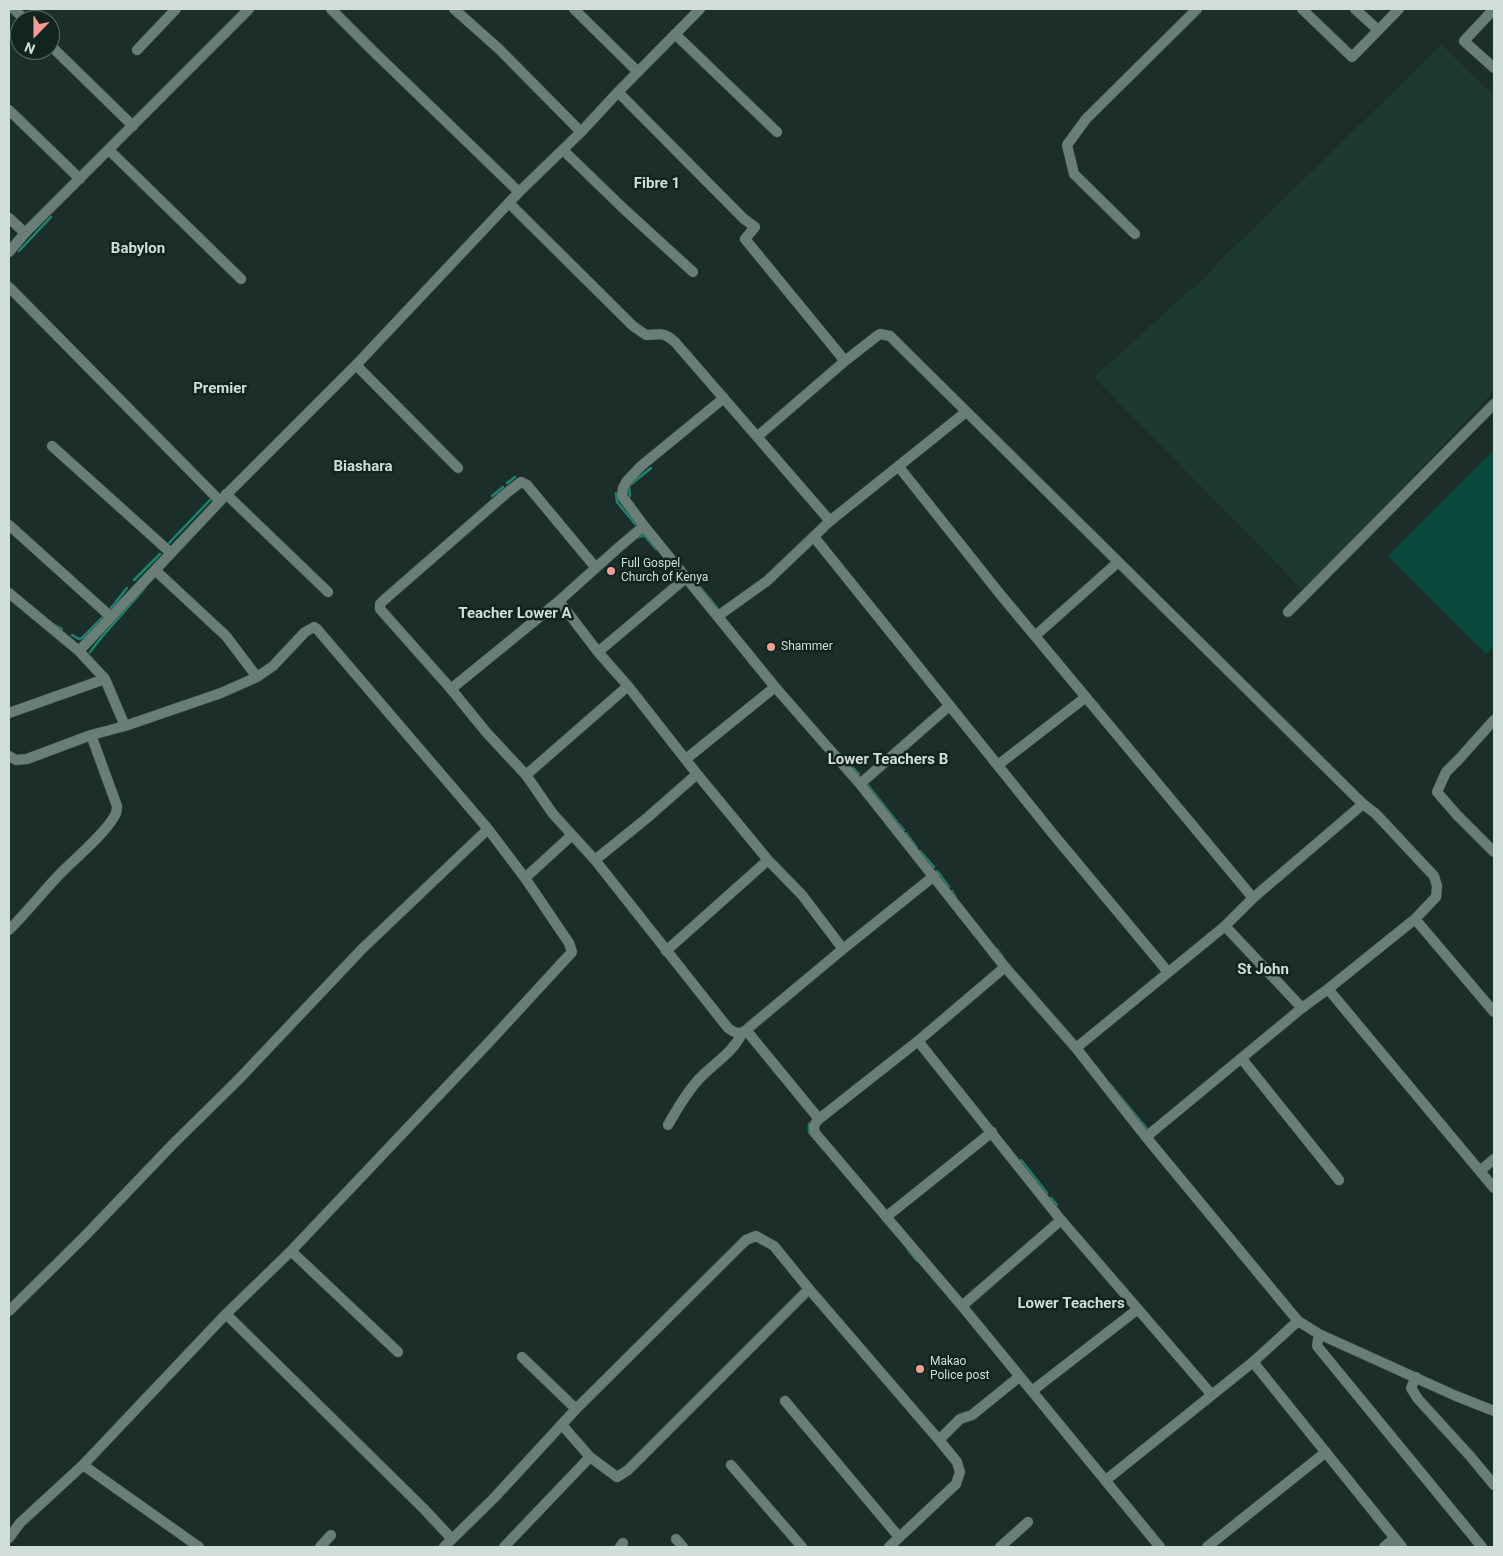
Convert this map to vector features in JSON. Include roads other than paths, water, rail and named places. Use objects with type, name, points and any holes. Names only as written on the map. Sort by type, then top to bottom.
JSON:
[{"type":"street","points":[[137,50],[176,9]]},
{"type":"street","points":[[9,252],[25,233],[249,9]]},
{"type":"street","points":[[332,9],[377,56],[519,192]]},
{"type":"street","points":[[454,9],[499,49],[582,132]]},
{"type":"street","points":[[574,9],[638,72]]},
{"type":"street","points":[[1135,234],[1074,174],[1066,146],[1086,119],[1197,9]]},
{"type":"street","points":[[1302,9],[1352,58],[1399,9]]},
{"type":"street","points":[[1355,9],[1378,30]]},
{"type":"street","points":[[79,651],[223,498],[356,365],[519,192],[582,132],[698,10]]},
{"type":"street","points":[[1494,10],[1464,41],[1494,68]]},
{"type":"street","points":[[675,34],[777,132]]},
{"type":"street","points":[[60,55],[133,126]]},
{"type":"street","points":[[618,92],[755,227],[745,239],[845,361]]},
{"type":"street","points":[[9,110],[80,179]]},
{"type":"street","points":[[110,150],[241,279]]},
{"type":"street","points":[[563,150],[693,272]]},
{"type":"street","points":[[509,203],[634,326],[646,335],[660,333],[668,336],[675,342],[830,520]]},
{"type":"street","points":[[9,218],[25,233]]},
{"type":"street","points":[[9,287],[223,498],[328,592]]},
{"type":"street","points":[[758,436],[845,361],[880,334],[890,336],[1117,563],[1363,804],[1376,814],[1434,876],[1437,886],[1436,897],[1415,918],[1302,1008],[1146,1137]]},
{"type":"street","points":[[356,365],[458,468]]},
{"type":"street","points":[[724,398],[641,466],[627,481],[623,488],[622,496],[644,526],[775,687],[860,784],[1005,967],[1076,1048],[1146,1137],[1298,1321],[1319,1334],[1456,1396],[1494,1411]]},
{"type":"street","points":[[1288,612],[1494,404]]},
{"type":"street","points":[[718,616],[767,581],[830,520],[966,412]]},
{"type":"street","points":[[52,446],[171,553]]},
{"type":"street","points":[[899,467],[1035,636],[1253,898]]},
{"type":"street","points":[[596,568],[527,485],[521,482],[380,604],[380,610],[526,775],[554,814],[596,860],[728,1028],[733,1032],[744,1032],[818,1119]]},
{"type":"street","points":[[9,525],[111,617]]},
{"type":"street","points":[[451,690],[559,601],[644,526]]},
{"type":"street","points":[[814,536],[949,706],[1168,972]]},
{"type":"street","points":[[1035,636],[1117,563]]},
{"type":"street","points":[[155,570],[226,636],[257,677]]},
{"type":"street","points":[[598,652],[686,577]]},
{"type":"street","points":[[9,593],[79,651],[106,679],[125,726]]},
{"type":"street","points":[[559,601],[697,774],[768,860],[802,895],[843,949]]},
{"type":"street","points":[[9,756],[16,760],[22,760],[91,734],[125,726],[221,693],[257,677],[273,666],[305,632],[314,627],[488,829],[525,878],[569,943],[572,952],[291,1251],[226,1314],[84,1465],[20,1524],[9,1538]]},
{"type":"street","points":[[9,713],[106,679]]},
{"type":"street","points":[[526,775],[628,686]]},
{"type":"street","points":[[686,758],[775,687]]},
{"type":"street","points":[[998,765],[1086,698]]},
{"type":"street","points":[[860,784],[949,706]]},
{"type":"street","points":[[1494,720],[1446,772],[1436,792],[1494,852]]},
{"type":"street","points":[[9,930],[57,877],[105,829],[117,811],[91,734]]},
{"type":"street","points":[[596,860],[697,774]]},
{"type":"street","points":[[1076,1048],[1225,926],[1253,898],[1363,804]]},
{"type":"street","points":[[9,1311],[239,1079],[362,949],[488,829]]},
{"type":"street","points":[[525,878],[572,835]]},
{"type":"street","points":[[666,951],[768,860]]},
{"type":"street","points":[[668,1125],[700,1078],[722,1059],[744,1032],[934,876]]},
{"type":"street","points":[[1415,918],[1494,1012]]},
{"type":"street","points":[[1225,926],[1302,1008]]},
{"type":"street","points":[[1005,967],[918,1041],[818,1119],[814,1128],[816,1133],[962,1306],[1019,1378],[1032,1391],[1160,1547]]},
{"type":"street","points":[[1328,989],[1494,1188]]},
{"type":"street","points":[[918,1041],[1061,1220],[1212,1394]]},
{"type":"street","points":[[1242,1059],[1339,1180]]},
{"type":"street","points":[[886,1217],[992,1132]]},
{"type":"street","points":[[1480,1171],[1494,1158]]},
{"type":"street","points":[[962,1306],[1061,1220]]},
{"type":"street","points":[[444,1547],[495,1496],[576,1409],[746,1240],[756,1236],[774,1246],[957,1462],[960,1472],[956,1484],[889,1547]]},
{"type":"street","points":[[291,1251],[398,1352]]},
{"type":"street","points":[[562,1425],[590,1457],[617,1478],[628,1470],[809,1289]]},
{"type":"street","points":[[1032,1391],[1138,1309]]},
{"type":"street","points":[[226,1314],[424,1509],[452,1539]]},
{"type":"street","points":[[1106,1480],[1253,1362],[1298,1321]]},
{"type":"street","points":[[1319,1334],[1317,1346],[1482,1547]]},
{"type":"street","points":[[522,1357],[576,1409]]},
{"type":"street","points":[[1253,1362],[1402,1547]]},
{"type":"street","points":[[1416,1377],[1411,1388],[1414,1394],[1494,1485]]},
{"type":"street","points":[[939,1440],[960,1419],[972,1415],[1019,1378]]},
{"type":"street","points":[[785,1401],[899,1537]]},
{"type":"street","points":[[1207,1547],[1326,1452]]},
{"type":"street","points":[[504,1547],[590,1457]]},
{"type":"street","points":[[84,1465],[200,1547]]},
{"type":"street","points":[[731,1465],[802,1547]]},
{"type":"street","points":[[1000,1547],[1028,1522]]},
{"type":"street","points":[[320,1547],[331,1535]]},
{"type":"street","points":[[676,1539],[683,1547]]},
{"type":"street","points":[[1384,1547],[1394,1539]]},
{"type":"waterway","points":[[19,251],[51,217]]},
{"type":"waterway","points":[[630,496],[629,486],[651,468]]},
{"type":"waterway","points":[[507,483],[515,477]]},
{"type":"waterway","points":[[492,496],[503,487]]},
{"type":"waterway","points":[[616,493],[617,502],[636,525]]},
{"type":"waterway","points":[[169,543],[211,499]]},
{"type":"waterway","points":[[636,538],[644,535],[656,549]]},
{"type":"waterway","points":[[134,580],[160,554]]},
{"type":"waterway","points":[[700,587],[719,610]]},
{"type":"waterway","points":[[111,608],[127,588]]},
{"type":"waterway","points":[[90,652],[144,589]]},
{"type":"waterway","points":[[72,635],[79,639],[82,638],[104,616]]},
{"type":"waterway","points":[[53,624],[62,629]]},
{"type":"waterway","points":[[839,753],[859,774]]},
{"type":"waterway","points":[[867,784],[897,822]]},
{"type":"waterway","points":[[899,824],[904,830]]},
{"type":"waterway","points":[[906,833],[917,848]]},
{"type":"waterway","points":[[920,851],[934,867]]},
{"type":"waterway","points":[[937,871],[949,887]]},
{"type":"waterway","points":[[952,891],[956,898]]},
{"type":"waterway","points":[[997,949],[1003,957]]},
{"type":"waterway","points":[[1110,1084],[1147,1129]]},
{"type":"waterway","points":[[809,1124],[811,1135]]},
{"type":"waterway","points":[[1021,1160],[1047,1193]]},
{"type":"waterway","points":[[1051,1198],[1057,1205]]},
{"type":"waterway","points":[[908,1250],[917,1261]]},
{"type":"place","name":"Full Gospel Church of Kenya","points":[[611,571]]},
{"type":"place","name":"Shammer","points":[[771,647]]},
{"type":"place","name":"Makao Police post","points":[[920,1369]]},
{"type":"district","name":"Fibre 1","points":[[657,184]]},
{"type":"district","name":"Babylon","points":[[138,249]]},
{"type":"district","name":"Premier","points":[[220,389]]},
{"type":"district","name":"Biashara","points":[[363,467]]},
{"type":"district","name":"Teacher Lower A","points":[[515,614]]},
{"type":"district","name":"Lower Teachers B","points":[[888,760]]},
{"type":"district","name":"St John","points":[[1263,970]]},
{"type":"district","name":"Lower Teachers","points":[[1071,1304]]}]
